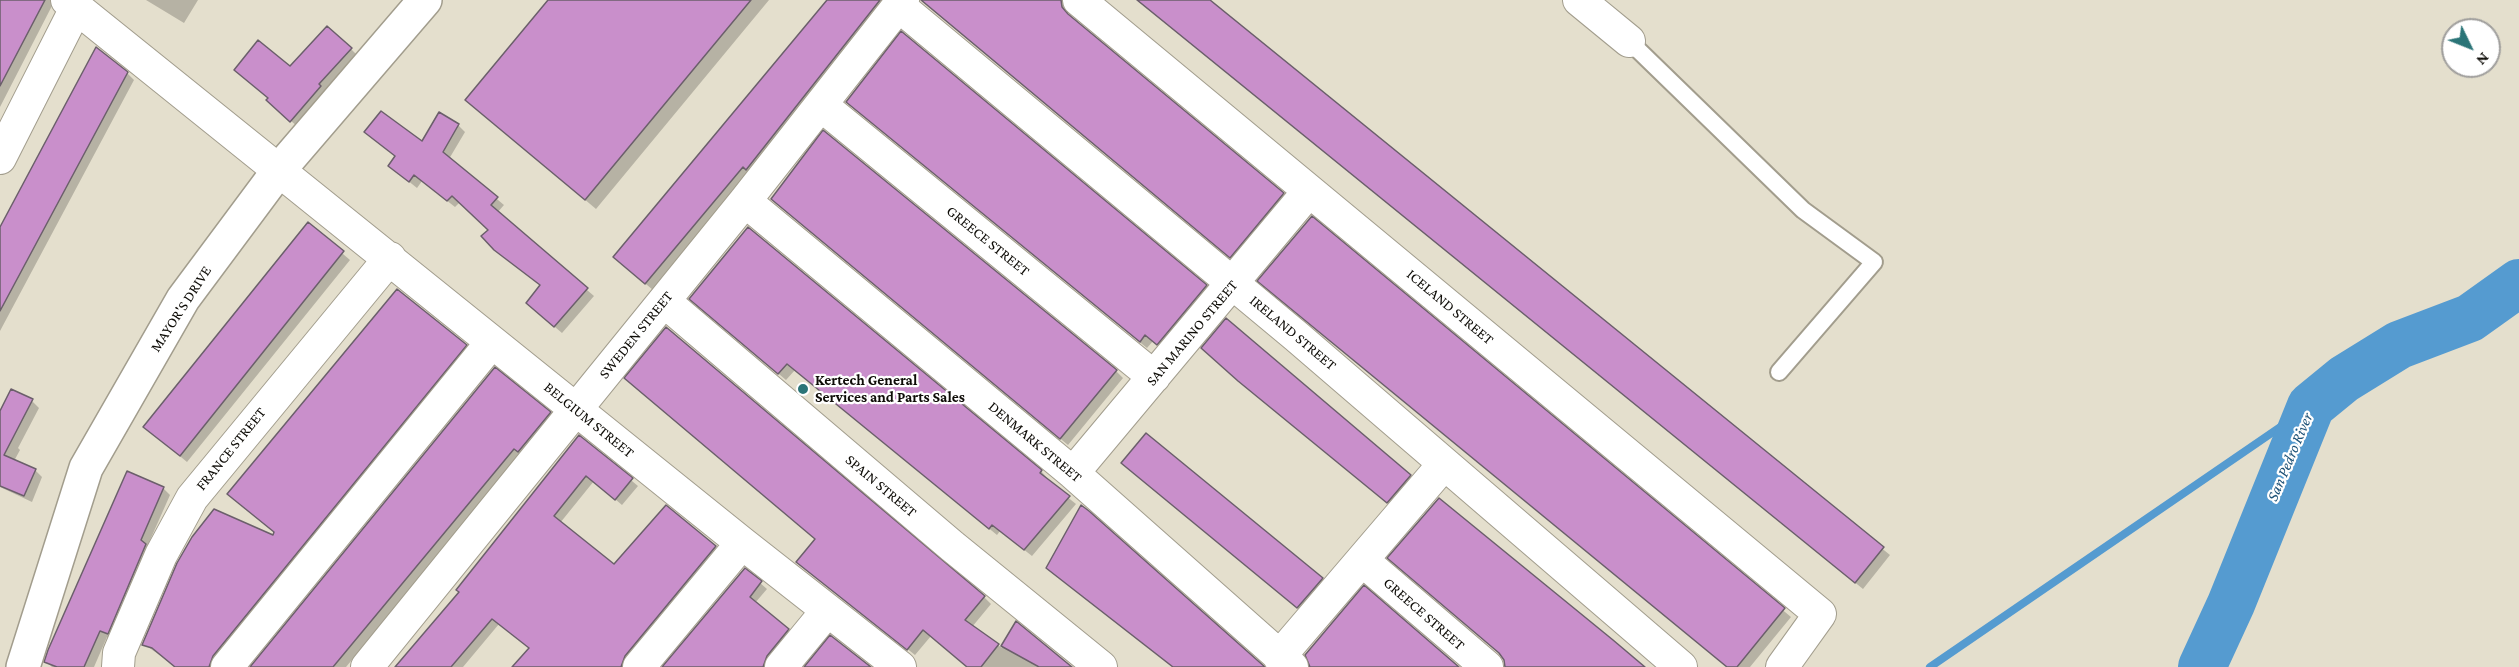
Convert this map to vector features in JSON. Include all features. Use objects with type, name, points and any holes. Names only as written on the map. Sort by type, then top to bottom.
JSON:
[{"type":"street","name":"MAYOR'S DRIVE","points":[[23,667],[86,468],[183,299],[279,170],[425,0]]},
{"type":"street","name":"ICELAND STREET","points":[[1079,0],[1820,614],[1782,667]]},
{"type":"street","points":[[1579,0],[1629,41]]},
{"type":"street","points":[[1618,0],[1617,11],[1629,41]]},
{"type":"street","name":"SWEDEN STREET","points":[[376,664],[576,409],[745,201],[901,3]]},
{"type":"street","name":"IRELAND STREET","points":[[901,3],[1233,283],[1681,667]]},
{"type":"street","name":"BELGIUM STREET","points":[[72,4],[742,543],[900,667]]},
{"type":"street","points":[[0,158],[72,4]]},
{"type":"street","name":"GREECE STREET","points":[[821,105],[1154,377]]},
{"type":"street","name":"SAN MARINO STREET","points":[[1073,473],[1309,190]]},
{"type":"street","name":"DENMARK STREET","points":[[745,201],[1073,473],[1285,662]]},
{"type":"street","name":"FRANCE STREET","points":[[118,667],[119,653],[157,566],[192,498],[390,258]]},
{"type":"street","name":"SPAIN STREET","points":[[664,301],[952,546],[1101,667]]},
{"type":"street","points":[[227,667],[492,342]]},
{"type":"street","points":[[1285,662],[1362,560],[1444,464]]},
{"type":"street","points":[[639,667],[742,543]]},
{"type":"street","name":"GREECE STREET","points":[[1362,560],[1487,667]]},
{"type":"street","points":[[781,667],[827,611]]},
{"type":"lane","points":[[1629,41],[1803,210],[1874,262],[1779,372]]},
{"type":"building","points":[[0,0],[45,0],[0,86]]},
{"type":"building","points":[[548,0],[751,0],[585,200],[465,100]]},
{"type":"building","points":[[827,0],[880,0],[746,170],[743,167],[645,284],[613,257]]},
{"type":"building","points":[[921,0],[1061,0],[1062,7],[1068,14],[1284,193],[1230,258]]},
{"type":"building","points":[[1137,0],[1210,0],[1884,547],[1855,583]]},
{"type":"building","points":[[327,26],[352,48],[319,84],[321,86],[290,122],[266,100],[268,98],[234,70],[258,40],[290,66]]},
{"type":"building","points":[[901,31],[1207,285],[1157,345],[1145,335],[1140,342],[846,102]]},
{"type":"building","points":[[96,47],[128,72],[0,311],[0,227]]},
{"type":"building","points":[[381,111],[422,141],[439,112],[459,124],[443,152],[498,197],[491,205],[588,288],[554,327],[526,303],[540,285],[494,250],[481,236],[488,230],[452,196],[447,201],[414,175],[409,182],[388,166],[395,156],[364,132]]},
{"type":"building","points":[[823,130],[1117,370],[1060,439],[771,199]]},
{"type":"building","points":[[1312,216],[1785,608],[1737,667],[1727,667],[1257,281]]},
{"type":"building","points":[[308,222],[344,251],[180,456],[143,427]]},
{"type":"building","points":[[748,227],[1042,470],[1040,473],[1070,496],[1024,550],[992,525],[989,529],[787,364],[778,374],[689,299]]},
{"type":"building","points":[[397,289],[467,345],[213,656],[209,667],[175,667],[152,648],[142,645],[177,563],[192,537],[214,509],[273,535],[274,532],[227,494]]},
{"type":"building","points":[[1226,318],[1411,475],[1387,503],[1201,348]]},
{"type":"building","points":[[666,327],[985,596],[965,620],[999,644],[981,667],[967,667],[923,630],[907,650],[796,562],[815,539],[624,378]]},
{"type":"building","points":[[495,367],[551,412],[518,452],[514,449],[333,667],[250,667]]},
{"type":"building","points":[[11,389],[33,399],[4,455],[36,469],[24,496],[0,486],[0,411]]},
{"type":"building","points":[[1146,433],[1323,578],[1297,608],[1121,463]]},
{"type":"building","points":[[579,435],[633,478],[615,500],[586,476],[554,516],[614,564],[666,505],[716,546],[625,656],[621,667],[512,667],[529,648],[492,619],[451,667],[395,667],[459,592],[456,590]]},
{"type":"building","points":[[127,471],[164,487],[141,540],[146,544],[108,634],[100,631],[84,667],[57,667],[44,662],[48,650]]},
{"type":"building","points":[[1439,498],[1645,667],[1505,667],[1504,660],[1499,653],[1387,558]]},
{"type":"building","points":[[1081,505],[1265,667],[1173,667],[1046,568]]},
{"type":"building","points":[[745,568],[762,581],[750,597],[789,629],[767,656],[763,667],[662,667]]},
{"type":"building","points":[[1364,585],[1459,667],[1310,667],[1305,655]]},
{"type":"building","points":[[1016,621],[1072,667],[1039,667],[1001,646]]},
{"type":"building","points":[[830,635],[871,667],[804,667]]},
{"type":"waterway","name":"San Pedro River","points":[[2202,667],[2231,604],[2311,406],[2344,379],[2399,345],[2470,318],[2519,283]]},
{"type":"waterway","points":[[1930,667],[2311,406]]},
{"type":"place","name":"Kertech General Services and Parts Sales","points":[[803,389]]}]
